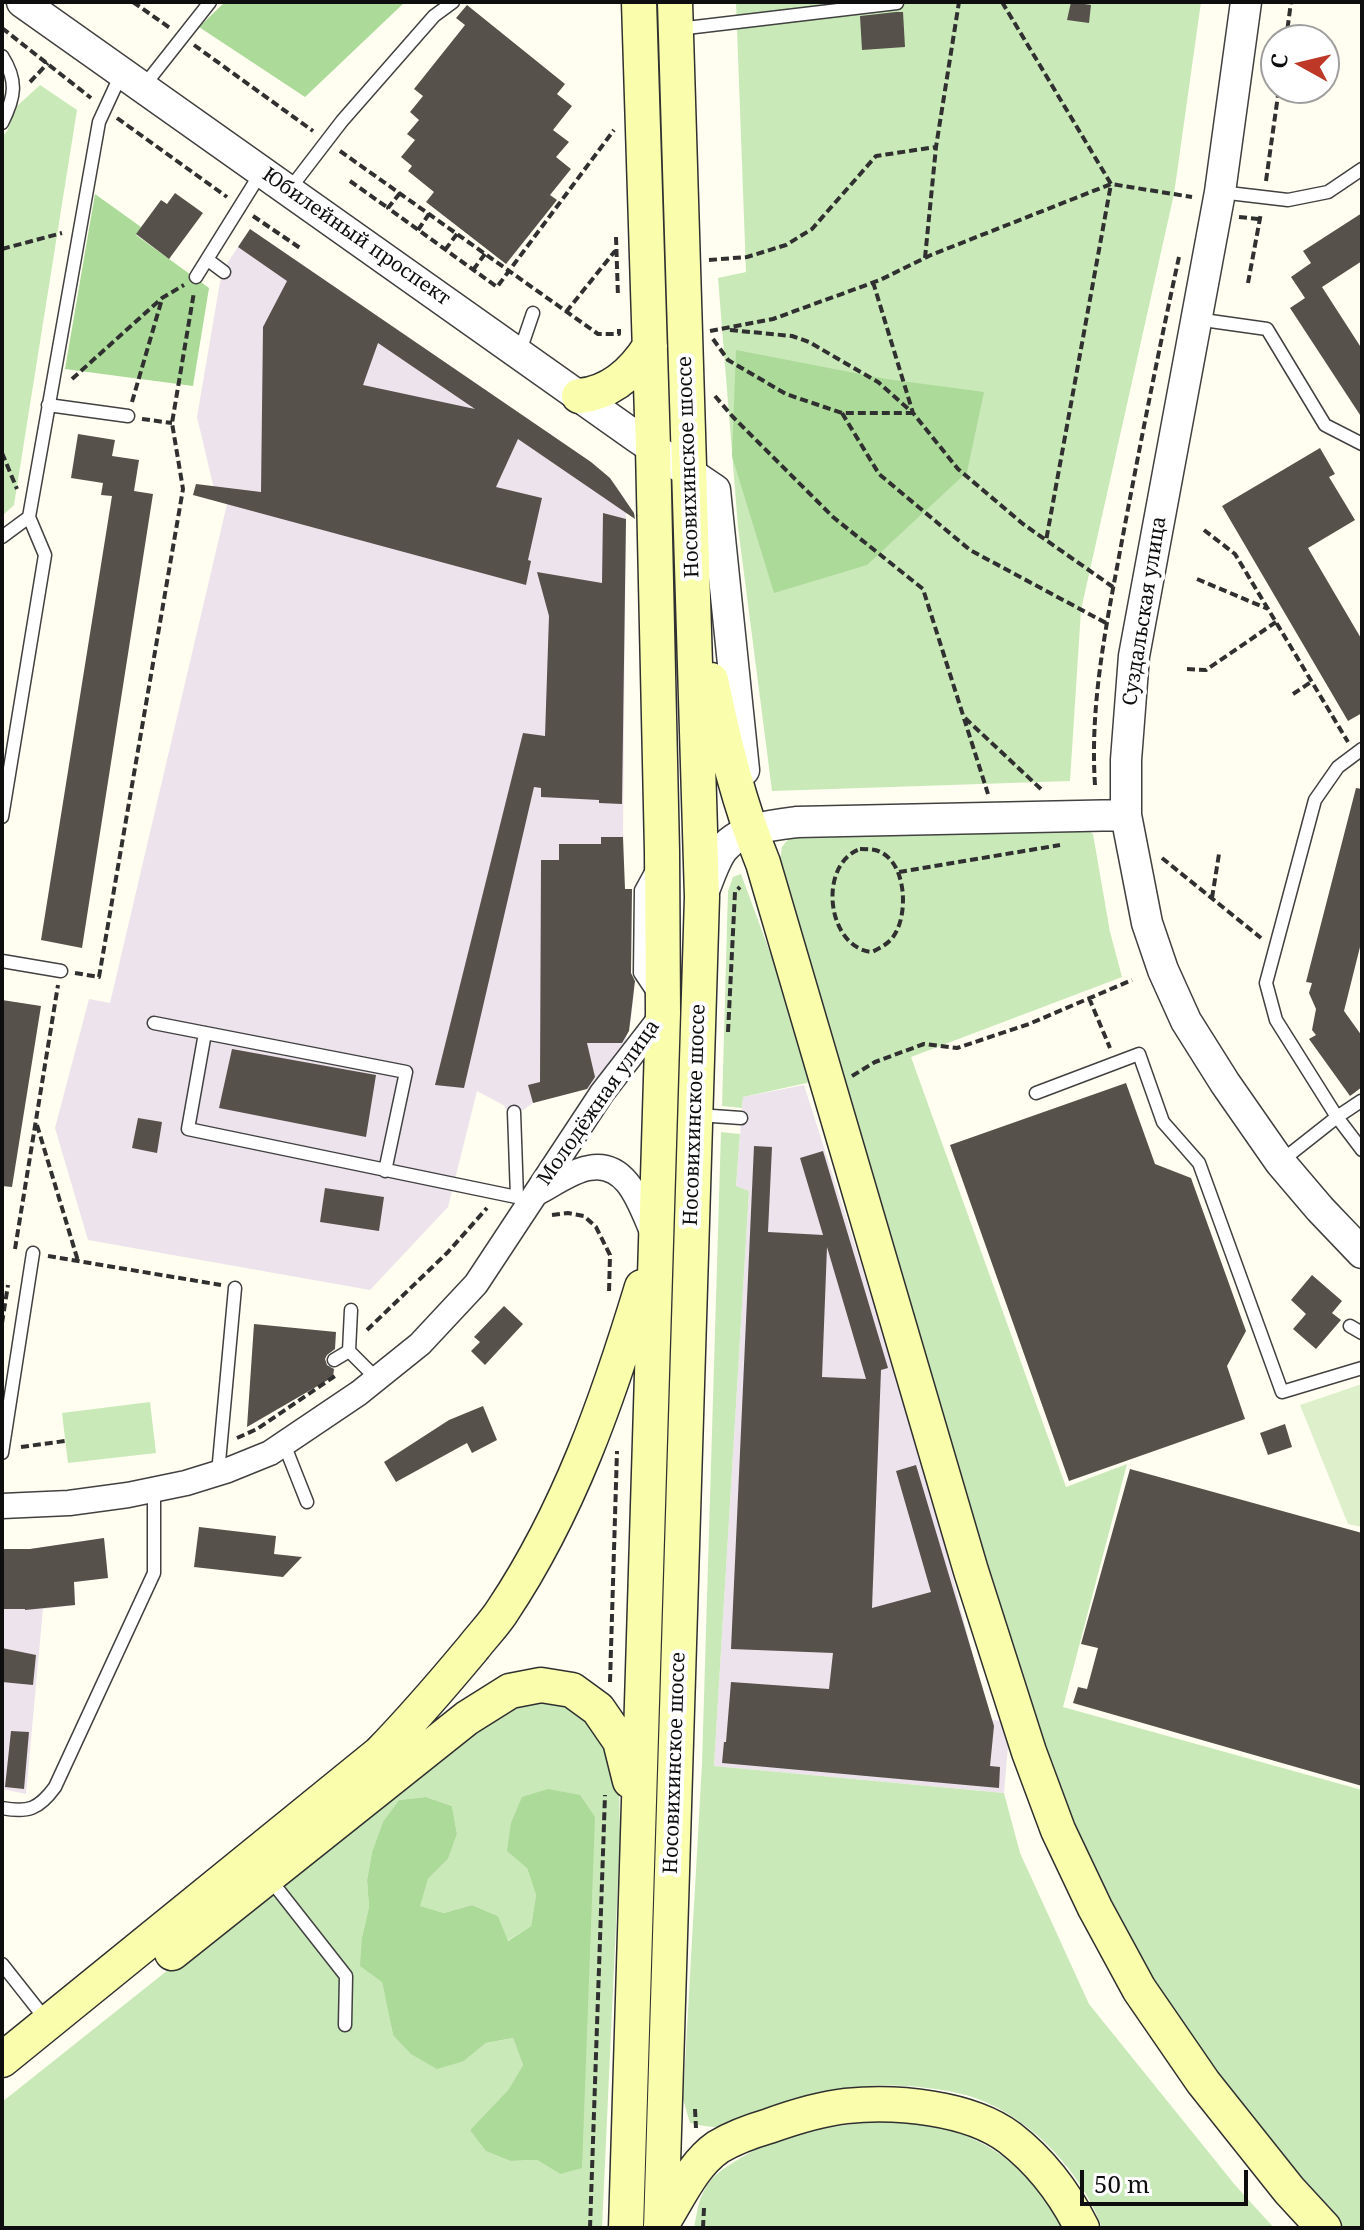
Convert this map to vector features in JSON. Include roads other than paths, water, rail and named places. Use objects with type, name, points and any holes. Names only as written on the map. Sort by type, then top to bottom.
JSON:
[{"type":"main road","name":"Носовихинское шоссе","points":[[626,2228],[662,1010],[662,851],[653,448],[634,340],[639,2]]},
{"type":"main road","name":"Носовихинское шоссе","points":[[661,2227],[702,897],[675,15]]},
{"type":"main road","points":[[579,396],[606,390],[643,358],[634,340]]},
{"type":"main road","points":[[692,591],[724,741],[971,1571],[1029,1752],[1058,1830],[1095,1908],[1139,1989],[1203,2082],[1289,2190],[1324,2228]]},
{"type":"main road","points":[[2,2060],[380,1753],[432,1698],[502,1612],[538,1553],[572,1486],[619,1361],[656,1240]]},
{"type":"main road","points":[[2,2088],[467,1718],[510,1691],[541,1685],[572,1690],[598,1709],[620,1741],[638,1811]]},
{"type":"main road","points":[[661,2227],[700,2163],[719,2147],[753,2131],[798,2116],[846,2106],[894,2105],[937,2110],[977,2120],[1009,2138],[1041,2168],[1067,2199],[1082,2228]]},
{"type":"street","name":"Юбилейный проспект","points":[[22,2],[289,190],[511,339],[579,396],[715,490],[756,847]]},
{"type":"street","name":"Суздальская улица","points":[[1246,2],[1206,195],[1196,319],[1133,661],[1126,747],[1128,823],[1147,923],[1163,970],[1186,1021],[1280,1162],[1362,1253]]},
{"type":"street","points":[[702,897],[722,849],[735,839],[756,847],[767,825],[797,822],[1128,823]]},
{"type":"street","points":[[662,1010],[698,1014]]},
{"type":"street","name":"Молодёжная улица","points":[[2,1506],[69,1503],[154,1490],[218,1473],[270,1453],[377,1379],[420,1344],[476,1284],[528,1197],[662,1010]]},
{"type":"street","name":"Молодёжная улица","points":[[528,1197],[587,1168],[613,1170],[631,1187],[656,1240]]},
{"type":"lane","points":[[2,817],[45,555],[29,517],[99,122],[105,109],[181,36],[210,2]]},
{"type":"lane","points":[[289,190],[326,141],[434,16],[453,2]]},
{"type":"lane","points":[[675,15],[897,3]]},
{"type":"lane","points":[[2,56],[11,71],[13,99],[2,123]]},
{"type":"lane","points":[[1206,195],[1288,200],[1328,192],[1362,169]]},
{"type":"lane","points":[[196,277],[262,171]]},
{"type":"lane","points":[[208,260],[224,272]]},
{"type":"lane","points":[[1196,319],[1267,329],[1325,425],[1362,444]]},
{"type":"lane","points":[[48,405],[128,416]]},
{"type":"lane","points":[[2,537],[29,517]]},
{"type":"lane","points":[[1362,749],[1338,767],[1315,800],[1266,983],[1276,1020],[1337,1117],[1362,1150]]},
{"type":"lane","points":[[2,961],[61,971]]},
{"type":"lane","points":[[154,1023],[406,1072],[385,1171]]},
{"type":"lane","points":[[205,1033],[188,1129],[385,1171],[528,1197],[514,1112]]},
{"type":"lane","points":[[1036,1093],[1139,1054],[1163,1122],[1199,1163],[1282,1392],[1362,1368]]},
{"type":"lane","points":[[1280,1162],[1361,1101]]},
{"type":"lane","points":[[695,1115],[741,1118]]},
{"type":"lane","points":[[2,1450],[33,1253]]},
{"type":"lane","points":[[218,1473],[235,1288]]},
{"type":"lane","points":[[349,1351],[351,1310]]},
{"type":"lane","points":[[335,1344],[349,1351],[377,1379]]},
{"type":"lane","points":[[334,1360],[349,1351]]},
{"type":"lane","points":[[284,1444],[307,1502]]},
{"type":"lane","points":[[2,1808],[15,1810],[37,1806],[55,1787],[154,1573],[154,1490]]},
{"type":"lane","points":[[268,1877],[346,1976],[345,2025]]},
{"type":"lane","points":[[2,1964],[49,2023]]}]
